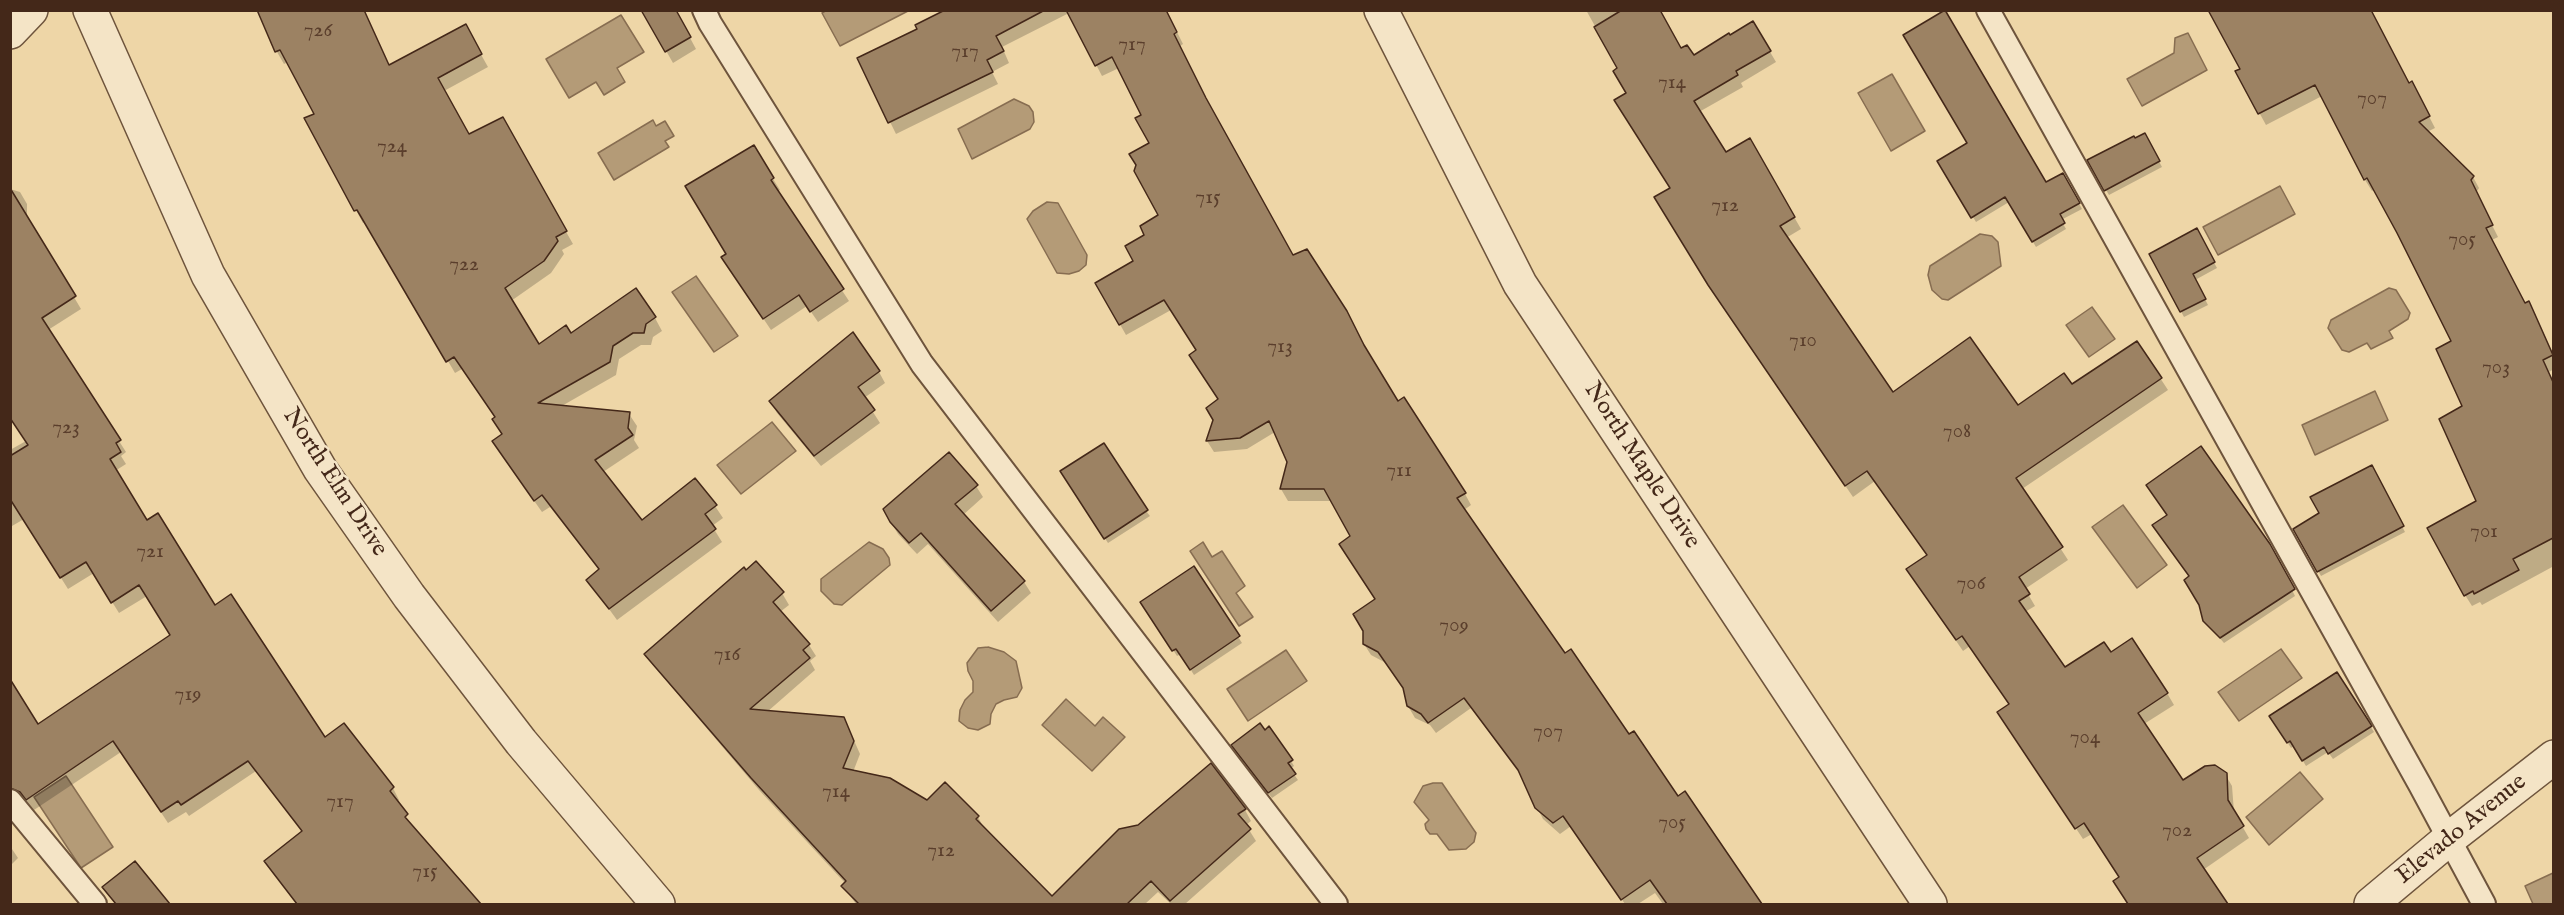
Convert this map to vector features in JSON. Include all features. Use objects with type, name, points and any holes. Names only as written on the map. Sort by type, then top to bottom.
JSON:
[{"type":"street","points":[[10,32],[31,10]]},
{"type":"street","name":"North Elm Drive","points":[[90,10],[208,275],[320,469],[409,596],[521,742],[658,904]]},
{"type":"street","name":"North Maple Drive","points":[[1381,10],[1520,284],[1930,904]]},
{"type":"street","name":"Elevado Avenue","points":[[2371,904],[2553,757]]},
{"type":"lane","points":[[704,10],[922,364],[1336,904]]},
{"type":"lane","points":[[1988,10],[2450,838],[2484,904]]},
{"type":"lane","points":[[10,801],[95,904]]},
{"type":"shaded area","points":[[827,10],[908,11],[840,46],[822,13]]},
{"type":"shaded area","points":[[621,15],[644,52],[617,68],[625,82],[604,95],[596,82],[569,98],[546,59]]},
{"type":"shaded area","points":[[2188,33],[2207,70],[2142,106],[2127,79],[2174,53],[2175,38]]},
{"type":"shaded area","points":[[1892,74],[1925,131],[1891,151],[1858,93]]},
{"type":"shaded area","points":[[1014,99],[1029,106],[1033,112],[1034,122],[1030,129],[972,159],[958,129]]},
{"type":"shaded area","points":[[653,120],[656,126],[665,121],[674,136],[665,141],[669,147],[614,180],[598,153]]},
{"type":"shaded area","points":[[2280,186],[2295,214],[2218,255],[2203,227]]},
{"type":"shaded area","points":[[1047,202],[1058,203],[1087,255],[1086,265],[1079,271],[1069,274],[1057,273],[1027,219],[1033,211]]},
{"type":"shaded area","points":[[1980,234],[1992,236],[1998,242],[2001,266],[1948,300],[1942,299],[1932,290],[1928,275],[1930,266]]},
{"type":"shaded area","points":[[696,276],[738,336],[714,352],[672,292]]},
{"type":"shaded area","points":[[2389,288],[2396,290],[2410,313],[2408,319],[2389,331],[2393,338],[2371,349],[2367,343],[2349,352],[2342,350],[2328,328],[2331,320]]},
{"type":"shaded area","points":[[2092,307],[2115,339],[2089,357],[2066,325]]},
{"type":"shaded area","points":[[2375,391],[2388,420],[2315,455],[2302,425]]},
{"type":"shaded area","points":[[772,422],[796,451],[741,494],[717,465]]},
{"type":"shaded area","points":[[2123,505],[2167,565],[2137,588],[2092,527]]},
{"type":"shaded area","points":[[869,542],[883,549],[889,558],[890,565],[842,605],[834,604],[821,591],[821,579]]},
{"type":"shaded area","points":[[1203,542],[1212,557],[1222,551],[1245,586],[1236,593],[1253,617],[1239,626],[1190,551]]},
{"type":"shaded area","points":[[988,647],[1004,652],[1016,661],[1022,688],[1017,697],[996,704],[991,714],[990,724],[978,730],[968,728],[959,721],[960,710],[965,700],[973,692],[973,681],[967,663],[978,648]]},
{"type":"shaded area","points":[[2281,649],[2302,678],[2239,721],[2218,692]]},
{"type":"shaded area","points":[[1286,650],[1307,681],[1248,721],[1227,689]]},
{"type":"shaded area","points":[[1066,699],[1095,726],[1103,717],[1125,737],[1092,771],[1042,725]]},
{"type":"shaded area","points":[[2300,772],[2323,799],[2269,845],[2246,817]]},
{"type":"shaded area","points":[[66,776],[113,847],[81,868],[34,797]]},
{"type":"shaded area","points":[[1442,783],[1476,833],[1474,842],[1466,849],[1449,850],[1437,834],[1430,834],[1426,829],[1425,824],[1429,820],[1414,802],[1423,786]]},
{"type":"shaded area","points":[[2553,873],[2553,904],[2533,904],[2525,886]]},
{"type":"building","points":[[257,10],[364,10],[389,65],[466,24],[482,54],[438,78],[469,134],[503,117],[567,231],[556,237],[558,241],[544,261],[505,288],[539,344],[566,325],[571,333],[636,288],[656,317],[646,324],[644,333],[633,333],[613,346],[610,362],[538,403],[630,412],[628,428],[633,435],[595,460],[642,520],[695,478],[717,505],[705,514],[716,529],[609,609],[586,580],[599,569],[542,495],[534,501],[492,441],[502,434],[492,419],[495,417],[454,357],[446,362],[357,210],[354,211],[304,118],[314,114],[280,50],[275,52]]},
{"type":"building","points":[[641,10],[676,10],[691,37],[665,52]]},
{"type":"building","points":[[945,10],[1045,10],[996,36],[1004,51],[987,60],[993,72],[888,123],[857,58],[917,29],[915,25]]},
{"type":"building","points":[[1066,10],[1166,10],[1177,32],[1174,34],[1206,98],[1293,255],[1307,249],[1347,311],[1364,345],[1398,401],[1404,397],[1466,493],[1457,498],[1502,563],[1565,653],[1571,649],[1629,734],[1634,731],[1678,796],[1685,791],[1762,904],[1667,904],[1650,880],[1621,900],[1563,816],[1553,823],[1535,808],[1518,770],[1464,698],[1428,723],[1421,714],[1407,706],[1403,688],[1378,652],[1363,644],[1363,631],[1353,614],[1375,599],[1339,544],[1350,536],[1324,489],[1280,489],[1287,462],[1269,421],[1240,438],[1206,441],[1213,420],[1206,408],[1218,399],[1189,355],[1196,350],[1164,300],[1119,325],[1095,283],[1133,261],[1125,246],[1144,235],[1140,226],[1158,215],[1134,171],[1136,165],[1129,154],[1149,143],[1135,118],[1141,115],[1112,57],[1095,66]]},
{"type":"building","points":[[1622,10],[1660,10],[1681,48],[1687,45],[1694,55],[1753,21],[1771,51],[1736,71],[1738,75],[1694,101],[1726,152],[1750,138],[1795,217],[1780,226],[1893,392],[1970,337],[2018,405],[2064,373],[2072,384],[2137,341],[2162,378],[2016,478],[2063,547],[2019,577],[2030,594],[2019,601],[2065,667],[2104,642],[2111,652],[2132,638],[2168,693],[2138,713],[2183,780],[2205,766],[2215,765],[2227,773],[2228,800],[2244,826],[2197,858],[2228,904],[2128,904],[2113,881],[2119,877],[2084,823],[2075,829],[1997,712],[2009,704],[1962,636],[1956,640],[1906,569],[1927,555],[1867,471],[1845,486],[1708,285],[1654,197],[1670,188],[1614,100],[1626,93],[1613,71],[1617,68],[1594,27]]},
{"type":"building","points":[[1945,10],[2046,182],[2063,173],[2080,203],[2060,214],[2065,223],[2032,242],[2005,197],[1971,218],[1937,161],[1967,143],[1903,35]]},
{"type":"building","points":[[2208,10],[2371,10],[2409,83],[2412,81],[2430,116],[2419,122],[2474,176],[2471,180],[2493,225],[2486,228],[2525,303],[2529,301],[2553,355],[2543,360],[2553,382],[2553,538],[2513,559],[2519,570],[2474,594],[2473,591],[2464,596],[2427,528],[2476,501],[2439,419],[2462,406],[2436,349],[2451,341],[2397,233],[2367,178],[2364,180],[2315,85],[2258,114],[2235,71],[2240,69]]},
{"type":"building","points":[[2145,133],[2160,161],[2104,191],[2087,160],[2134,136],[2135,138]]},
{"type":"building","points":[[754,145],[774,178],[771,180],[844,289],[810,312],[799,295],[763,319],[721,257],[726,254],[685,186]]},
{"type":"building","points":[[10,188],[76,296],[42,318],[121,440],[116,443],[121,452],[110,459],[147,520],[158,513],[215,605],[231,594],[325,737],[344,723],[394,787],[390,791],[408,814],[405,817],[481,904],[297,904],[264,861],[302,831],[248,761],[181,805],[178,801],[161,812],[113,741],[26,800],[20,792],[10,788],[10,679],[38,724],[170,635],[139,585],[111,603],[86,562],[60,578],[10,499],[10,456],[28,445],[10,418]]},
{"type":"building","points":[[2197,228],[2215,262],[2193,274],[2206,299],[2180,312],[2149,254]]},
{"type":"building","points":[[853,332],[880,371],[858,387],[875,410],[814,456],[769,401]]},
{"type":"building","points":[[1104,443],[1148,510],[1104,539],[1060,471]]},
{"type":"building","points":[[2201,446],[2270,544],[2295,589],[2220,638],[2203,621],[2199,605],[2184,580],[2189,576],[2152,525],[2167,515],[2146,485]]},
{"type":"building","points":[[949,452],[978,485],[955,504],[1025,581],[991,611],[921,533],[909,543],[890,522],[883,509]]},
{"type":"building","points":[[2372,465],[2404,526],[2317,572],[2293,529],[2319,513],[2310,497]]},
{"type":"building","points":[[756,561],[784,592],[773,602],[810,644],[803,650],[810,658],[750,709],[844,717],[854,741],[843,768],[890,778],[927,800],[945,782],[979,816],[976,819],[1052,896],[1119,829],[1138,825],[1211,763],[1246,809],[1238,814],[1251,829],[1170,901],[1151,881],[1127,904],[859,904],[841,886],[846,881],[751,778],[644,654],[744,567],[746,570]]},
{"type":"building","points":[[1194,566],[1240,636],[1190,670],[1176,649],[1172,651],[1140,602]]},
{"type":"building","points":[[2337,672],[2372,726],[2328,754],[2324,747],[2302,761],[2290,741],[2287,743],[2269,716]]},
{"type":"building","points":[[1260,723],[1265,730],[1269,726],[1293,760],[1288,763],[1296,774],[1268,793],[1231,745]]},
{"type":"building","points":[[135,861],[170,904],[116,904],[102,887]]}]
